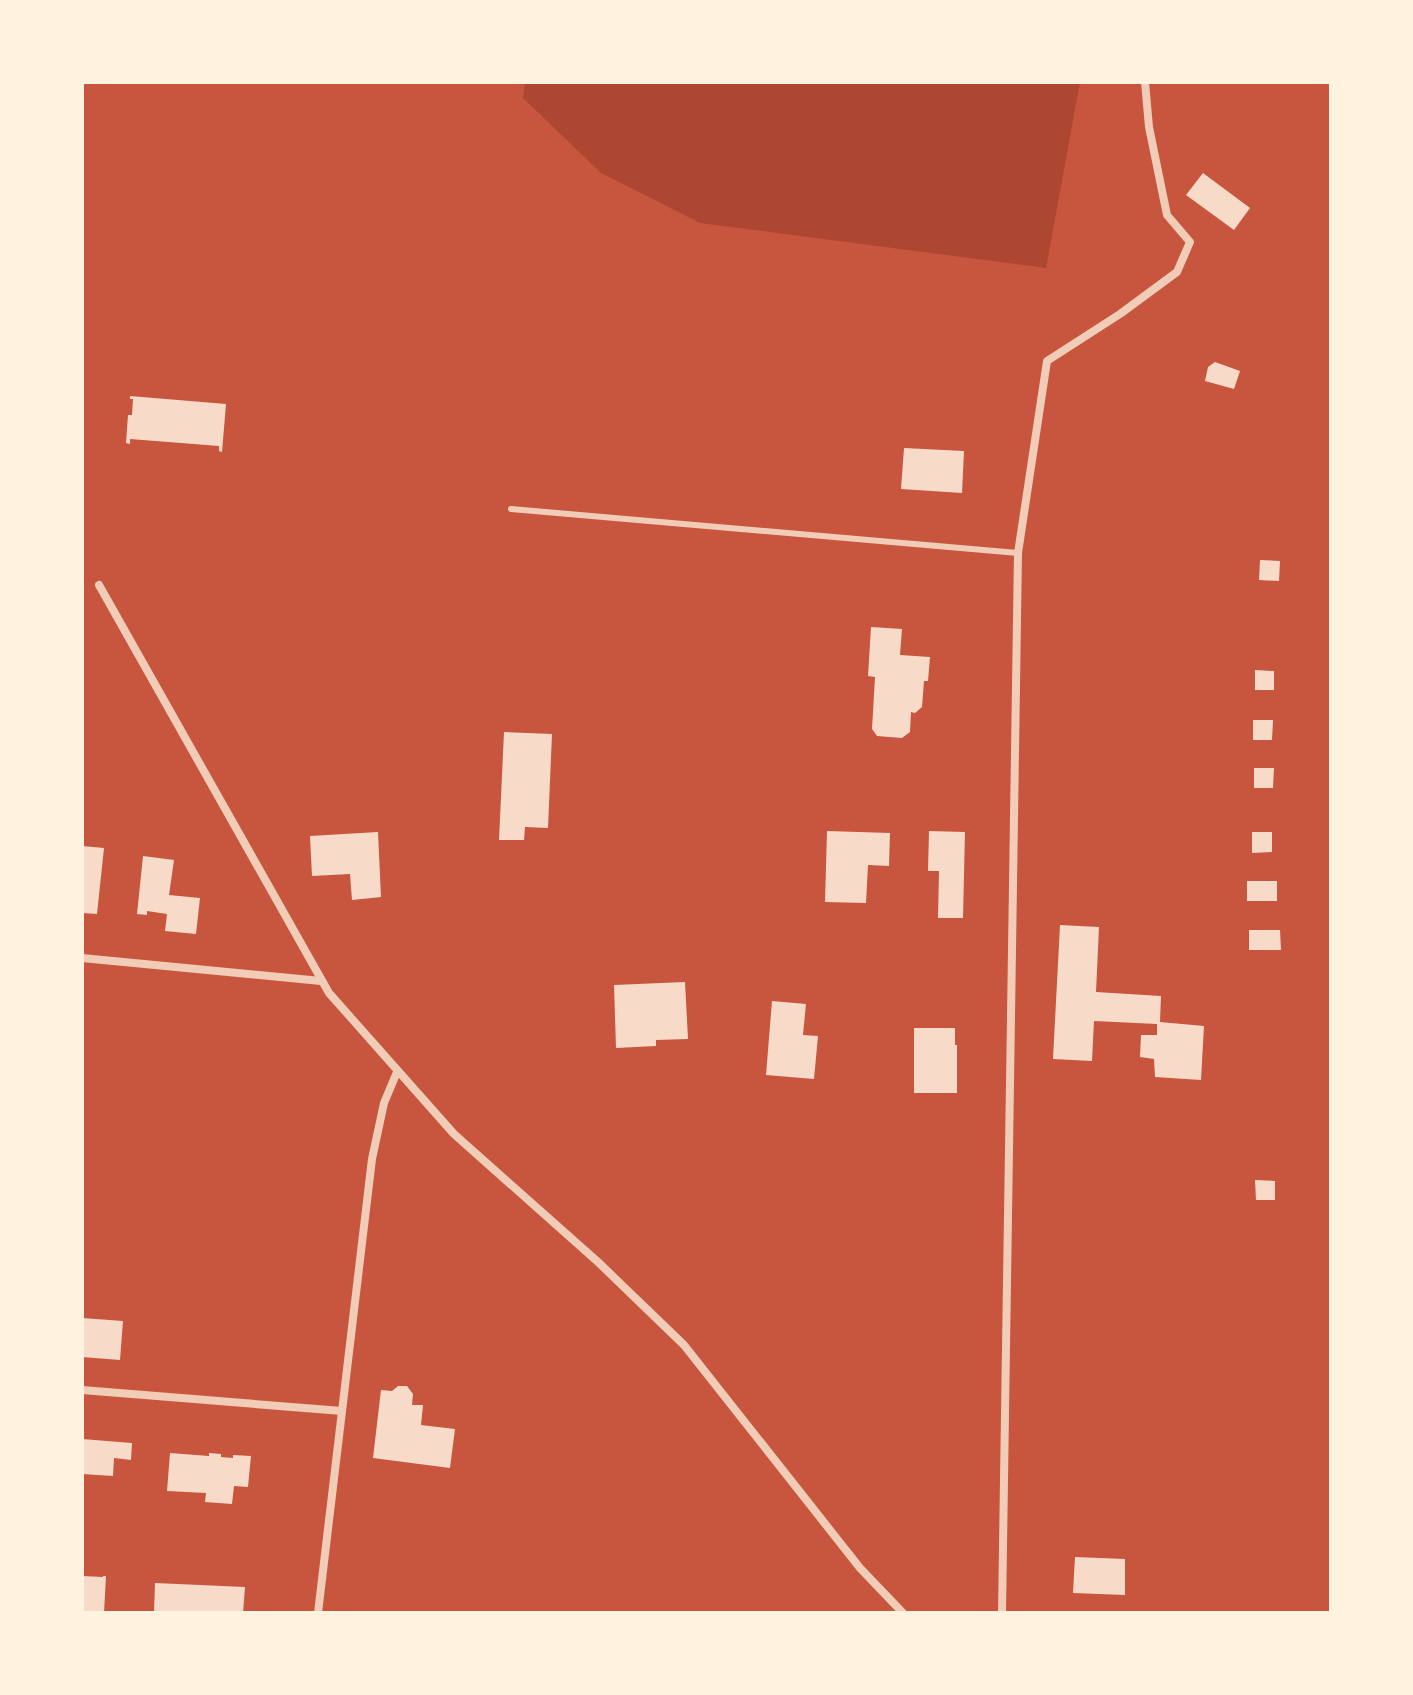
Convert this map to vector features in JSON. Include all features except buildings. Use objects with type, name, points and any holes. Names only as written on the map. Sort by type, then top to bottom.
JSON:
[{"type":"street","points":[[1002,1613],[1018,553],[1047,361],[1120,314],[1177,272],[1190,242],[1167,215],[1149,127],[1145,82]]},
{"type":"street","points":[[99,585],[329,993],[454,1134],[598,1262],[684,1345],[860,1568],[903,1613]]},
{"type":"street","points":[[82,958],[321,981]]},
{"type":"street","points":[[318,1613],[372,1159],[384,1103],[397,1072]]},
{"type":"street","points":[[82,1390],[342,1411]]},
{"type":"lane","points":[[511,509],[1018,553]]},
{"type":"shaded area","points":[[525,82],[1080,82],[1046,268],[700,223],[601,173],[523,98]]}]
